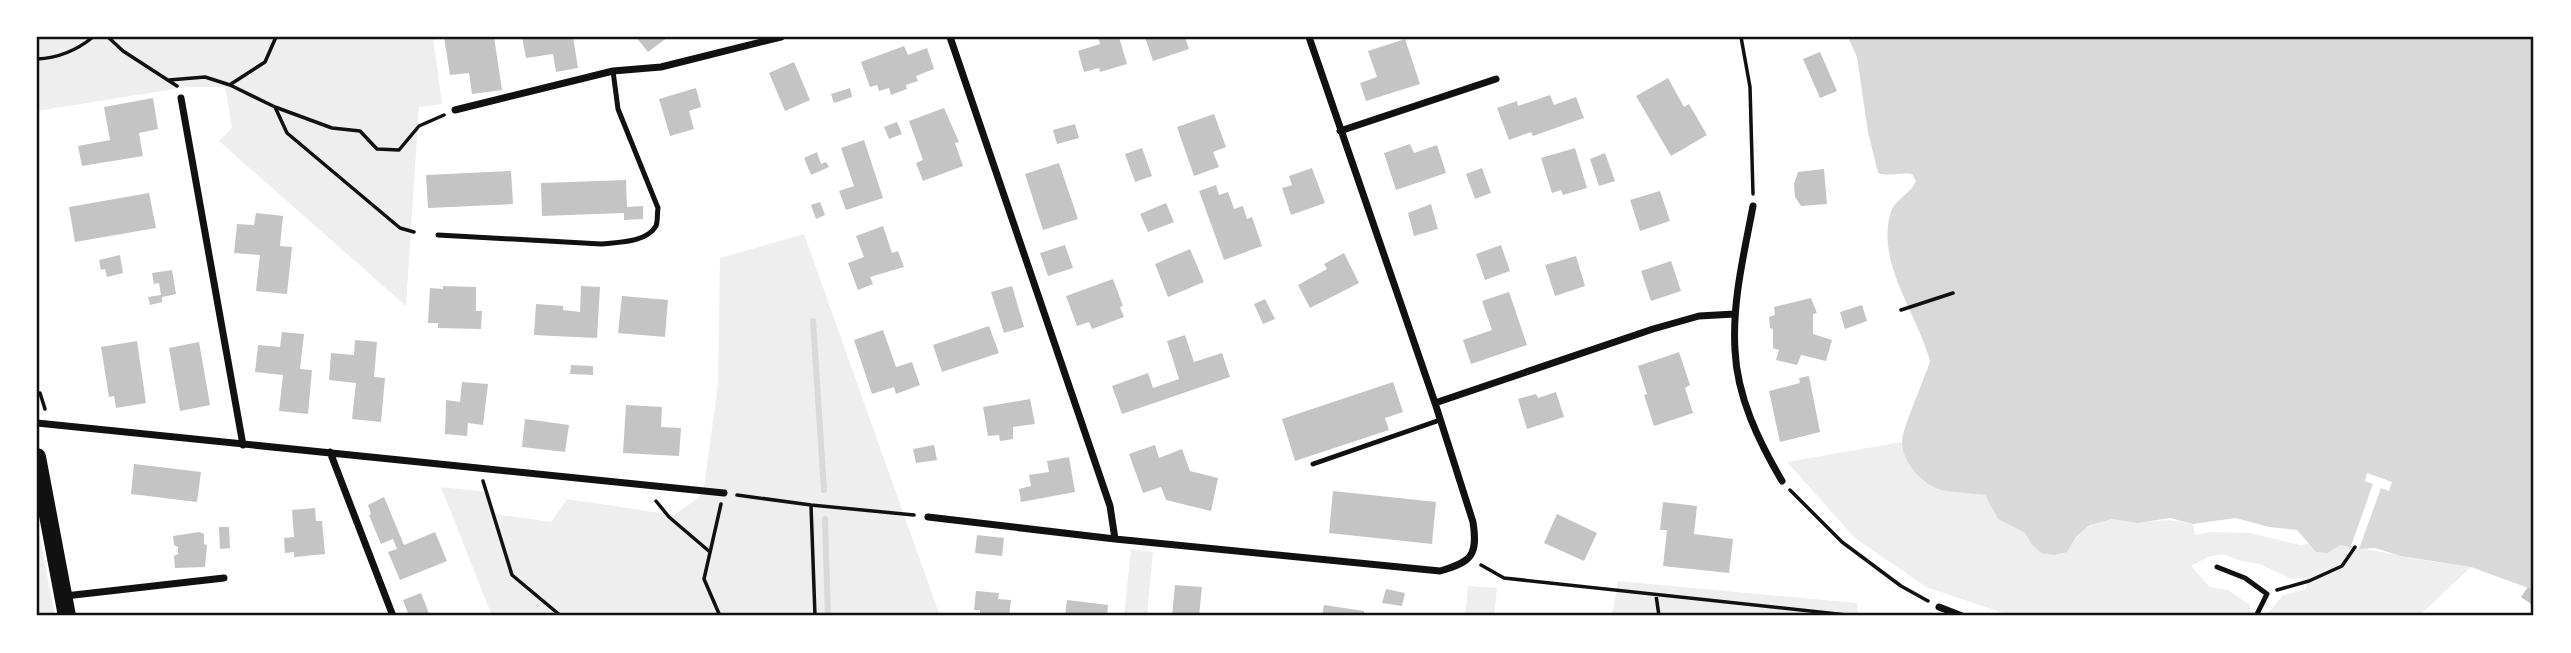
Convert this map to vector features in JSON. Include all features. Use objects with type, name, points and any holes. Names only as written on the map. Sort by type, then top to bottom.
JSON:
[{"type":"main road","points":[[37,457],[67,616]]},
{"type":"street","points":[[455,110],[613,71],[661,67],[781,37]]},
{"type":"street","points":[[950,37],[1110,506],[1115,539]]},
{"type":"street","points":[[928,517],[1115,539],[1440,570],[1457,566],[1470,558],[1476,542],[1473,522],[1435,403],[1309,37]]},
{"type":"street","points":[[1340,131],[1496,79]]},
{"type":"street","points":[[181,98],[243,444]]},
{"type":"street","points":[[1753,206],[1735,314],[1735,352],[1745,397],[1764,450],[1782,481]]},
{"type":"street","points":[[1435,403],[1665,326],[1699,316],[1735,314]]},
{"type":"street","points":[[37,423],[724,493]]},
{"type":"street","points":[[330,452],[393,616]]},
{"type":"street","points":[[64,596],[223,578]]},
{"type":"street","points":[[1939,607],[1962,616]]},
{"type":"lane","points":[[438,235],[601,244],[645,236],[656,225],[658,208],[618,109],[613,71]]},
{"type":"lane","points":[[1313,464],[1440,420]]},
{"type":"lane","points":[[2217,567],[2245,578],[2267,594],[2257,615]]},
{"type":"path","points":[[37,59],[55,58],[80,48],[93,37]]},
{"type":"path","points":[[108,37],[123,51],[177,85],[181,98]]},
{"type":"path","points":[[230,85],[265,62],[276,37]]},
{"type":"path","points":[[1741,37],[1750,87],[1753,206]]},
{"type":"path","points":[[169,80],[205,77],[230,85],[275,107],[332,128],[360,131],[377,149],[399,150],[419,126],[455,110]]},
{"type":"path","points":[[275,107],[287,133],[400,228],[414,232]]},
{"type":"path","points":[[1901,310],[1953,293]]},
{"type":"path","points":[[478,468],[512,575],[561,616]]},
{"type":"path","points":[[1782,481],[1842,542],[1901,586],[1939,607]]},
{"type":"path","points":[[641,485],[669,517],[710,552]]},
{"type":"path","points":[[720,616],[704,579],[724,493],[928,517]]},
{"type":"path","points":[[811,505],[815,616]]},
{"type":"path","points":[[2257,615],[2278,589],[2309,581],[2342,566],[2355,547]]},
{"type":"path","points":[[1470,558],[1504,578],[1856,616]]},
{"type":"path","points":[[1656,595],[1659,616]]},
{"type":"shaded area","points":[[37,37],[433,37],[442,104],[419,107],[406,306],[219,141],[232,128],[225,87],[187,87],[37,111]]},
{"type":"shaded area","points":[[1848,37],[2534,37],[2534,590],[2471,567],[2400,556],[2375,548],[2359,549],[2340,545],[2328,553],[2316,552],[2297,530],[2269,527],[2236,518],[2193,524],[2170,518],[2138,523],[2112,519],[2090,525],[2077,536],[2067,552],[2054,555],[2042,553],[2032,545],[2025,533],[1998,519],[1985,495],[1942,490],[1928,484],[1910,466],[1902,443],[1930,361],[1894,271],[1887,234],[1892,210],[1916,181],[1912,174],[1878,173],[1868,132],[1857,57]]},
{"type":"shaded area","points":[[804,234],[940,616],[492,616],[441,487],[489,492],[495,514],[551,522],[567,499],[674,515],[698,498],[704,487],[718,384],[720,258]]},
{"type":"shaded area","points":[[1901,442],[1908,462],[1915,472],[1937,483],[1985,495],[1998,519],[2025,533],[2032,545],[2067,552],[2080,534],[2098,522],[2113,519],[2137,522],[2171,520],[2193,524],[2195,535],[2212,532],[2250,533],[2300,545],[2310,544],[2328,553],[2340,545],[2471,567],[2419,616],[2266,616],[2283,595],[2306,589],[2307,577],[2291,579],[2260,564],[2223,554],[2208,557],[2191,566],[2210,587],[2228,590],[2250,605],[2250,616],[2012,616],[1926,587],[1855,538],[1787,462]]},
{"type":"shaded area","points":[[37,522],[55,616],[37,616]]},
{"type":"shaded area","points":[[1131,549],[1153,552],[1147,616],[1124,616]]},
{"type":"shaded area","points":[[1618,581],[1857,603],[1858,616],[1612,616]]},
{"type":"shaded area","points":[[1468,586],[1497,588],[1494,616],[1465,616]]},
{"type":"pier","points":[[2367,473],[2392,482],[2389,491],[2381,488],[2359,549],[2351,546],[2373,484],[2365,481]]},
{"type":"building","points":[[444,37],[494,37],[502,90],[472,94],[469,73],[450,75]]},
{"type":"building","points":[[522,37],[573,37],[578,68],[556,72],[553,54],[526,58]]},
{"type":"building","points":[[636,37],[668,37],[648,52]]},
{"type":"building","points":[[1098,37],[1119,37],[1127,64],[1100,72],[1099,68],[1084,72],[1078,51],[1100,44]]},
{"type":"building","points":[[1145,37],[1185,37],[1189,49],[1153,61]]},
{"type":"building","points":[[1405,39],[1420,84],[1366,101],[1360,83],[1377,77],[1368,51]]},
{"type":"building","points":[[904,46],[908,55],[927,48],[934,69],[916,76],[918,81],[891,95],[889,88],[879,91],[877,85],[870,87],[861,62]]},
{"type":"building","points":[[1820,52],[1837,91],[1820,98],[1803,59]]},
{"type":"building","points":[[794,62],[810,100],[785,111],[769,73]]},
{"type":"building","points":[[1668,78],[1684,107],[1689,104],[1707,135],[1671,156],[1636,96]]},
{"type":"building","points":[[696,88],[701,107],[689,111],[694,129],[670,136],[659,99]]},
{"type":"building","points":[[850,88],[852,97],[834,103],[831,94]]},
{"type":"building","points":[[1550,95],[1554,105],[1576,97],[1584,118],[1533,136],[1531,132],[1509,140],[1497,108],[1517,101],[1518,106]]},
{"type":"building","points":[[153,98],[158,129],[139,133],[143,156],[82,166],[78,146],[110,140],[104,107]]},
{"type":"building","points":[[944,108],[959,142],[955,143],[963,166],[923,181],[916,163],[923,160],[909,121]]},
{"type":"building","points":[[1214,114],[1226,147],[1213,152],[1219,167],[1194,176],[1177,127]]},
{"type":"building","points":[[897,122],[902,134],[889,139],[884,127]]},
{"type":"building","points":[[1075,124],[1079,138],[1057,144],[1053,130]]},
{"type":"building","points":[[864,140],[883,198],[846,210],[839,191],[854,186],[841,148]]},
{"type":"building","points":[[1410,144],[1414,153],[1437,145],[1446,173],[1396,190],[1384,153]]},
{"type":"building","points":[[1142,148],[1152,176],[1135,182],[1125,154]]},
{"type":"building","points":[[1575,148],[1587,188],[1563,195],[1561,190],[1552,193],[1541,158]]},
{"type":"building","points":[[817,152],[821,164],[826,162],[829,167],[811,175],[804,158]]},
{"type":"building","points":[[1605,153],[1615,181],[1599,186],[1590,159]]},
{"type":"building","points":[[1059,163],[1078,219],[1043,230],[1025,174]]},
{"type":"building","points":[[1312,168],[1325,203],[1291,215],[1282,188],[1292,185],[1289,176]]},
{"type":"building","points":[[1482,168],[1491,193],[1475,199],[1466,174]]},
{"type":"building","points":[[1824,169],[1827,204],[1801,206],[1795,197],[1794,184],[1798,172]]},
{"type":"building","points":[[511,171],[513,204],[428,208],[426,175]]},
{"type":"building","points":[[626,180],[627,207],[643,206],[643,219],[624,220],[624,213],[542,216],[541,183]]},
{"type":"building","points":[[1216,185],[1219,195],[1228,192],[1234,209],[1243,206],[1247,219],[1252,217],[1262,246],[1224,260],[1199,191]]},
{"type":"building","points":[[1660,191],[1670,221],[1640,231],[1630,200]]},
{"type":"building","points":[[149,193],[156,228],[75,242],[69,207]]},
{"type":"building","points":[[820,202],[825,215],[816,219],[811,205]]},
{"type":"building","points":[[1166,203],[1174,222],[1148,232],[1140,214]]},
{"type":"building","points":[[1431,204],[1438,229],[1414,236],[1408,213]]},
{"type":"building","points":[[256,213],[283,216],[280,246],[292,247],[287,294],[256,291],[260,255],[234,253],[237,224],[254,225]]},
{"type":"building","points":[[883,226],[892,253],[898,251],[904,267],[870,277],[873,284],[858,290],[848,263],[864,257],[856,236]]},
{"type":"building","points":[[1065,245],[1073,268],[1048,276],[1040,253]]},
{"type":"building","points":[[1501,245],[1510,271],[1485,280],[1476,254]]},
{"type":"building","points":[[1190,249],[1204,282],[1168,297],[1155,264]]},
{"type":"building","points":[[1344,253],[1359,283],[1310,308],[1298,285],[1327,269],[1324,264]]},
{"type":"building","points":[[120,255],[123,273],[107,277],[105,269],[101,270],[99,260]]},
{"type":"building","points":[[1576,256],[1585,286],[1555,296],[1545,265]]},
{"type":"building","points":[[1671,261],[1681,291],[1651,301],[1641,271]]},
{"type":"building","points":[[172,270],[176,294],[162,297],[162,302],[150,305],[148,297],[161,295],[159,283],[154,284],[152,273]]},
{"type":"building","points":[[1113,279],[1124,317],[1092,329],[1089,322],[1077,326],[1066,296]]},
{"type":"building","points":[[443,286],[476,287],[476,311],[482,311],[481,329],[438,328],[438,323],[428,323],[430,288],[443,289]]},
{"type":"building","points":[[581,286],[600,287],[597,338],[534,335],[536,304],[563,306],[563,310],[580,312]]},
{"type":"building","points":[[1012,286],[1024,327],[1004,333],[991,292]]},
{"type":"building","points":[[1509,292],[1527,345],[1471,364],[1463,340],[1492,330],[1482,301]]},
{"type":"building","points":[[622,296],[668,300],[665,337],[618,333]]},
{"type":"building","points":[[1811,298],[1817,313],[1813,314],[1813,334],[1832,340],[1826,361],[1801,355],[1797,365],[1776,360],[1779,350],[1773,348],[1773,329],[1770,328],[1769,317],[1775,315],[1774,307]]},
{"type":"building","points":[[1265,299],[1275,319],[1263,324],[1254,304]]},
{"type":"building","points":[[1862,305],[1867,321],[1845,329],[1840,312]]},
{"type":"building","points":[[989,326],[999,353],[942,372],[933,345]]},
{"type":"building","points":[[883,330],[896,367],[912,362],[920,385],[896,394],[894,387],[872,394],[854,340]]},
{"type":"building","points":[[282,332],[304,334],[300,369],[312,370],[308,414],[279,411],[283,375],[255,372],[258,345],[280,347]]},
{"type":"building","points":[[1185,335],[1194,362],[1222,353],[1230,377],[1122,414],[1112,386],[1148,373],[1153,388],[1179,379],[1167,341]]},
{"type":"building","points":[[355,340],[377,342],[374,377],[385,378],[381,422],[352,419],[356,383],[329,380],[331,353],[354,355]]},
{"type":"building","points":[[137,341],[146,403],[116,408],[114,396],[109,397],[101,347]]},
{"type":"building","points":[[199,342],[210,405],[180,411],[169,348]]},
{"type":"building","points":[[1679,352],[1690,385],[1685,388],[1693,413],[1654,426],[1638,366]]},
{"type":"building","points":[[571,365],[593,366],[593,375],[570,374]]},
{"type":"building","points":[[1809,376],[1820,432],[1780,442],[1769,391],[1800,383],[1799,378]]},
{"type":"building","points":[[462,382],[488,384],[483,425],[468,423],[467,436],[445,434],[446,400],[460,402]]},
{"type":"building","points":[[1393,382],[1403,412],[1385,418],[1389,430],[1295,461],[1282,419]]},
{"type":"building","points":[[1556,392],[1564,417],[1527,429],[1518,399],[1536,394],[1538,398]]},
{"type":"building","points":[[1030,399],[1035,424],[1013,427],[1013,439],[1000,441],[999,435],[988,436],[983,407]]},
{"type":"building","points":[[626,405],[662,407],[661,427],[681,428],[679,456],[623,453]]},
{"type":"building","points":[[525,419],[569,425],[565,452],[522,447]]},
{"type":"building","points":[[934,445],[937,460],[916,463],[913,449]]},
{"type":"building","points":[[1155,445],[1159,458],[1182,449],[1190,471],[1218,478],[1211,511],[1166,500],[1161,487],[1143,493],[1129,454]]},
{"type":"building","points":[[1069,457],[1075,492],[1021,502],[1019,489],[1031,486],[1029,475],[1049,472],[1047,461]]},
{"type":"building","points":[[134,464],[201,472],[197,502],[131,494]]},
{"type":"building","points":[[1333,491],[1436,502],[1432,544],[1329,533]]},
{"type":"building","points":[[384,497],[404,545],[435,532],[447,561],[400,580],[388,552],[397,549],[393,539],[381,544],[369,515],[368,505]]},
{"type":"building","points":[[1663,502],[1697,506],[1694,534],[1733,539],[1729,573],[1663,566],[1667,530],[1660,530]]},
{"type":"building","points":[[315,508],[316,521],[322,521],[325,554],[294,557],[294,552],[285,553],[284,538],[294,537],[292,510]]},
{"type":"building","points":[[1557,514],[1597,533],[1584,561],[1544,543]]},
{"type":"building","points":[[219,527],[229,527],[230,548],[220,549]]},
{"type":"building","points":[[199,532],[204,534],[204,544],[207,545],[205,567],[175,568],[174,556],[178,554],[178,547],[174,545],[173,536]]},
{"type":"building","points":[[977,535],[1004,538],[1002,556],[975,553]]},
{"type":"building","points":[[1175,585],[1202,587],[1199,616],[1172,616]]},
{"type":"building","points":[[2528,587],[2534,592],[2534,606],[2521,597]]},
{"type":"building","points":[[1386,589],[1405,593],[1402,606],[1382,603]]},
{"type":"building","points":[[976,591],[999,593],[998,599],[1011,600],[1009,616],[980,616],[980,610],[974,610]]},
{"type":"building","points":[[421,593],[430,616],[409,616],[403,600]]},
{"type":"building","points":[[1067,600],[1108,605],[1107,616],[1065,616]]},
{"type":"building","points":[[1324,605],[1364,611],[1364,616],[1322,616]]},
{"type":"waterway","points":[[813,321],[824,490]]},
{"type":"waterway","points":[[825,519],[828,616]]}]
